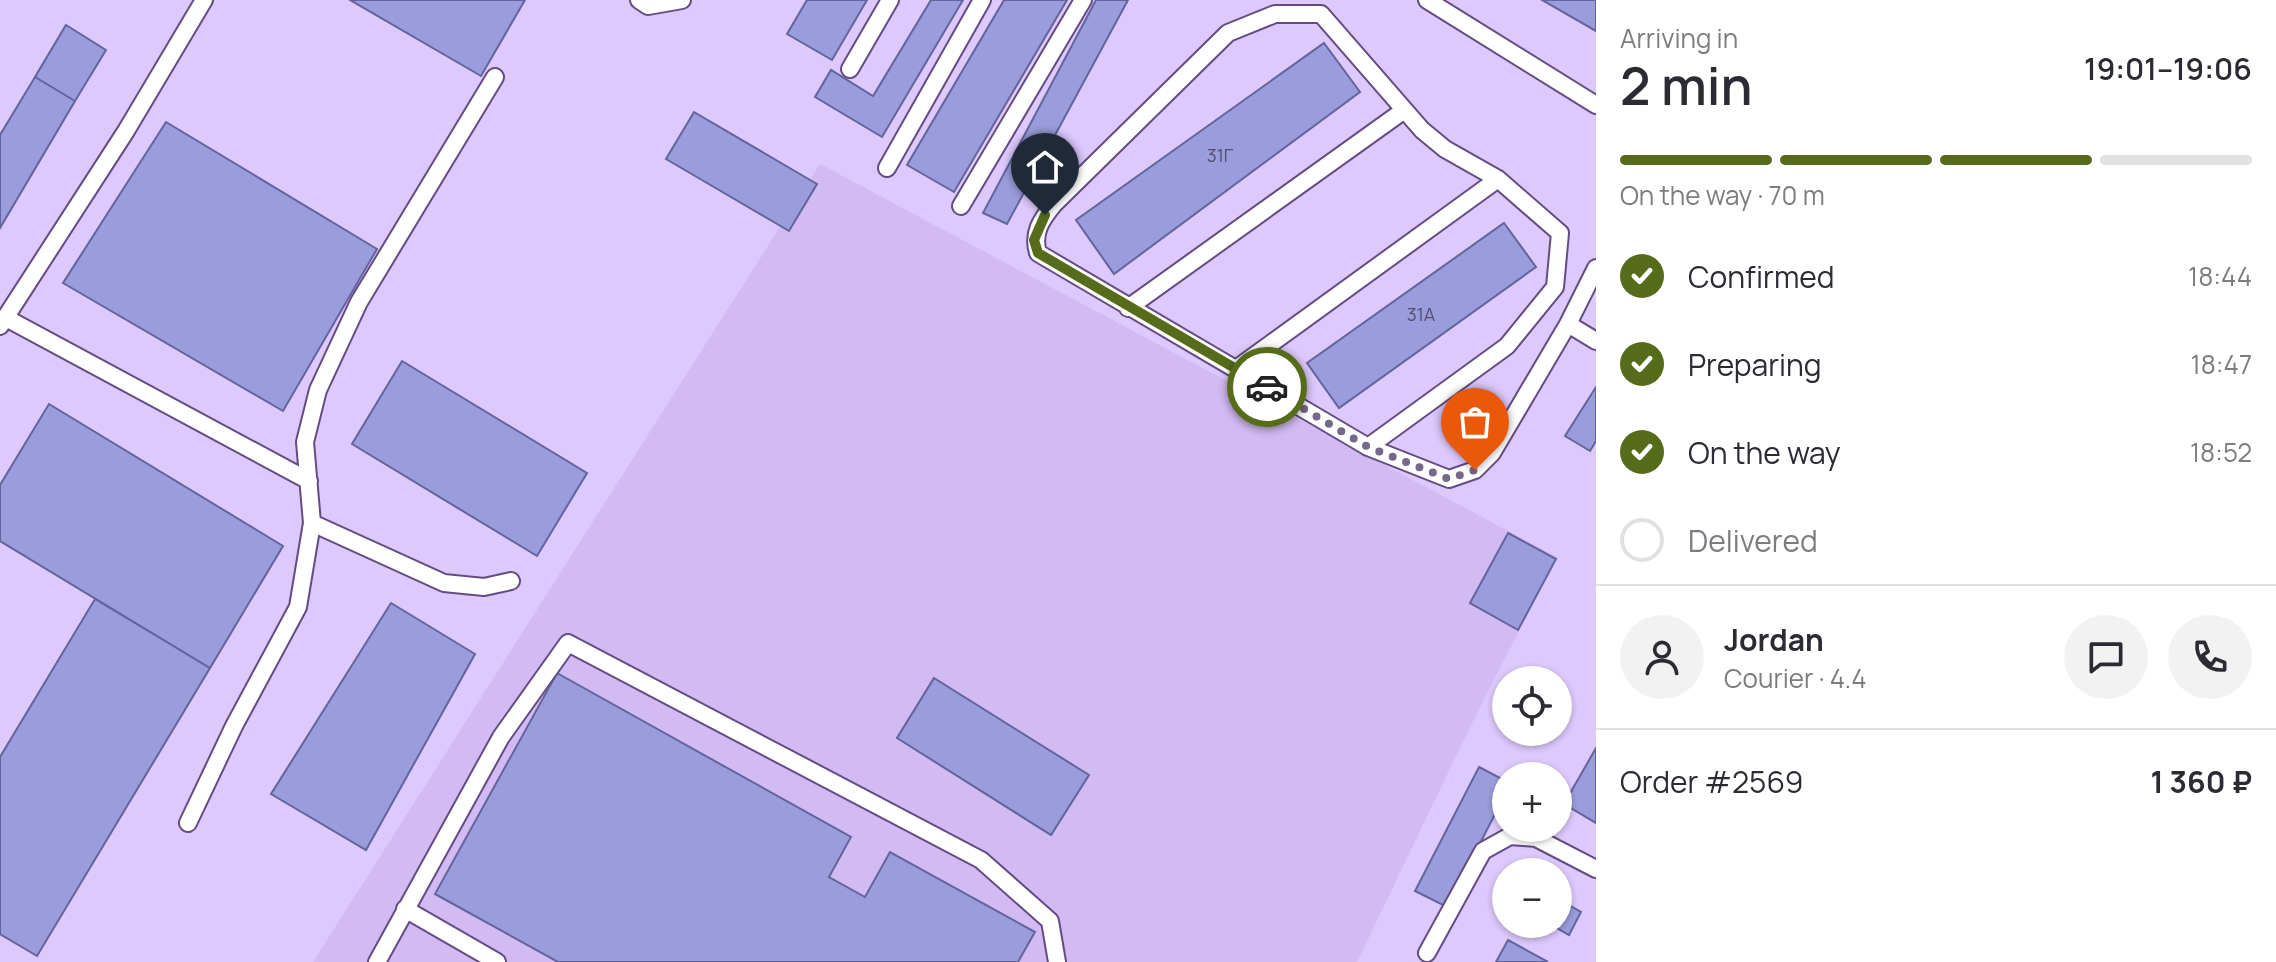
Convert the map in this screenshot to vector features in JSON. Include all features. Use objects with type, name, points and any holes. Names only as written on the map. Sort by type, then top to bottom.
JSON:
[{"type":"lane","points":[[204,0],[3,322],[309,481]]},
{"type":"lane","points":[[639,0],[648,6],[682,0]]},
{"type":"lane","points":[[850,69],[890,0]]},
{"type":"lane","points":[[887,168],[982,0]]},
{"type":"lane","points":[[961,206],[1083,0]]},
{"type":"lane","points":[[1427,0],[1596,105]]},
{"type":"lane","points":[[1368,447],[1507,346],[1555,287],[1560,233],[1498,179],[1445,149],[1403,111],[1325,7],[1275,14],[1228,33],[1045,215],[1034,240],[1038,253],[1368,447],[1449,479],[1475,470],[1492,453],[1568,324],[1596,268]]},
{"type":"lane","points":[[188,823],[234,726],[298,607],[312,523],[305,442],[318,390],[347,327],[495,77]]},
{"type":"lane","points":[[1128,308],[1403,111]]},
{"type":"lane","points":[[1236,369],[1498,179]]},
{"type":"lane","points":[[1568,324],[1596,341]]},
{"type":"lane","points":[[312,523],[444,583],[484,587],[511,581]]},
{"type":"lane","points":[[377,962],[501,737],[568,643],[981,860],[1050,921],[1057,962]]},
{"type":"lane","points":[[1427,953],[1483,851],[1510,836],[1536,838],[1596,869]]},
{"type":"lane","points":[[405,909],[497,962]]},
{"type":"shaded area","points":[[820,164],[1557,557],[1501,666],[1492,666],[1492,684],[1357,962],[313,962]]},
{"type":"building","points":[[350,0],[525,0],[481,76]]},
{"type":"building","points":[[807,0],[867,0],[832,60],[787,34]]},
{"type":"building","points":[[931,0],[963,0],[882,137],[815,97],[831,70],[873,96]]},
{"type":"building","points":[[1004,0],[1067,0],[954,192],[907,165]]},
{"type":"building","points":[[1096,0],[1128,0],[1007,224],[983,213]]},
{"type":"building","points":[[1542,0],[1596,0],[1596,31]]},
{"type":"building","points":[[66,25],[106,50],[75,101],[35,77]]},
{"type":"building","points":[[1324,43],[1360,92],[1114,274],[1076,220]]},
{"type":"building","points":[[35,77],[75,101],[0,228],[0,135]]},
{"type":"building","points":[[694,112],[817,184],[789,231],[666,159]]},
{"type":"building","points":[[166,122],[377,249],[283,411],[63,283]]},
{"type":"building","points":[[1504,223],[1536,267],[1339,408],[1307,363]]},
{"type":"building","points":[[402,361],[587,473],[537,556],[352,444]]},
{"type":"building","points":[[1596,387],[1596,441],[1590,451],[1565,436]]},
{"type":"building","points":[[49,404],[283,546],[210,668],[0,541],[0,485]]},
{"type":"building","points":[[1508,533],[1556,559],[1518,630],[1470,603]]},
{"type":"building","points":[[95,599],[210,668],[37,956],[0,934],[0,757]]},
{"type":"building","points":[[391,603],[475,654],[366,850],[271,794]]},
{"type":"building","points":[[557,673],[851,837],[829,877],[865,897],[890,852],[1035,932],[1018,962],[558,962],[435,894]]},
{"type":"building","points":[[934,678],[1089,775],[1051,835],[897,738]]},
{"type":"building","points":[[1596,748],[1596,823],[1572,809],[1572,790]]},
{"type":"building","points":[[1479,767],[1492,774],[1492,820],[1447,907],[1415,891]]},
{"type":"building","points":[[1572,907],[1581,912],[1572,929]]},
{"type":"building","points":[[1508,940],[1548,962],[1496,962]]},
{"type":"way so far","points":[[1267,387],[1368,447],[1449,479],[1475,470]]},
{"type":"route","points":[[1045,215],[1034,240],[1038,253],[1267,387]]}]
